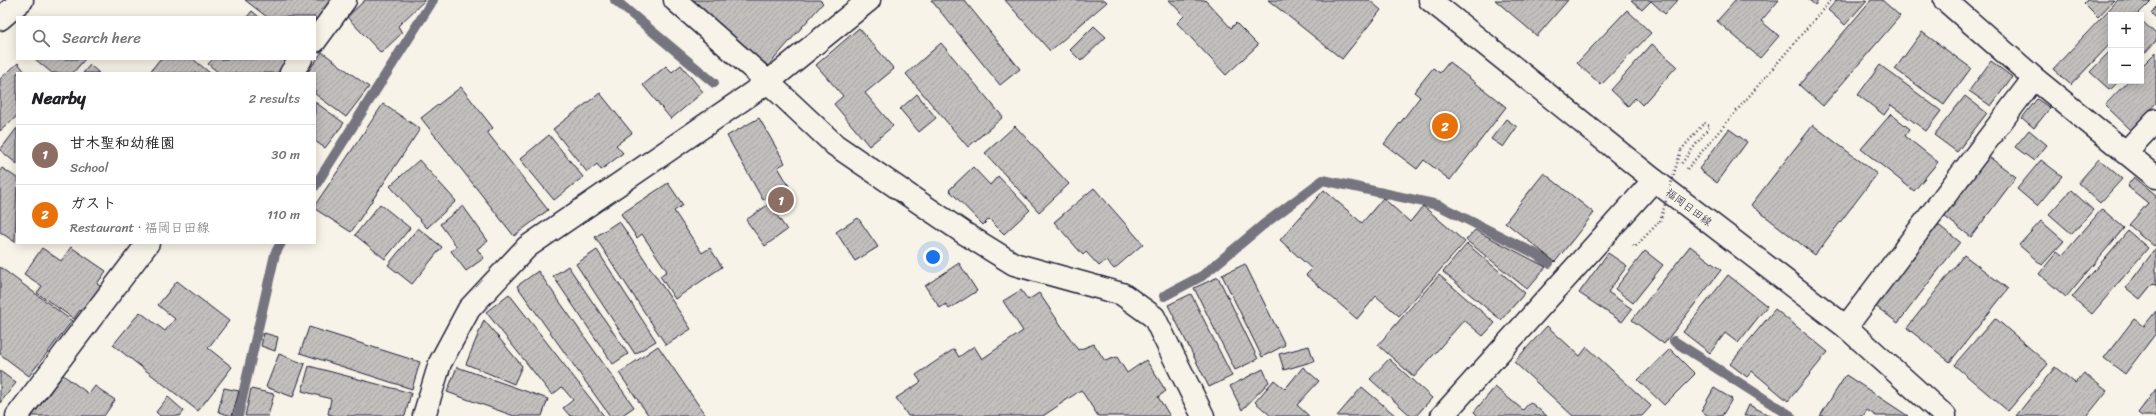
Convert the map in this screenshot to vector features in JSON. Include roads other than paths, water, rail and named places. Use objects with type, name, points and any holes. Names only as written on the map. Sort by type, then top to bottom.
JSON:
[{"type":"street","points":[[0,18],[22,0]]},
{"type":"street","points":[[316,40],[345,0]]},
{"type":"street","points":[[676,0],[768,82],[835,145],[964,233],[1014,264],[1122,294],[1154,317],[1202,416]]},
{"type":"street","points":[[424,416],[440,363],[469,309],[527,247],[768,82],[869,0]]},
{"type":"street","name":"福岡日田線","points":[[1430,0],[1654,180],[1846,327],[1945,416]]},
{"type":"street","points":[[1945,0],[2034,78],[2156,177]]},
{"type":"street","points":[[292,72],[300,60]]},
{"type":"street","points":[[1846,327],[2034,78]]},
{"type":"street","points":[[2125,153],[2156,120]]},
{"type":"street","points":[[1442,416],[1654,180]]},
{"type":"street","points":[[17,416],[147,244]]},
{"type":"waterway","points":[[316,184],[433,0]]},
{"type":"waterway","points":[[615,0],[714,83]]},
{"type":"waterway","points":[[1164,296],[1202,276],[1263,225],[1323,180],[1438,205],[1534,253],[1549,263]]},
{"type":"waterway","points":[[238,416],[275,254],[280,244]]},
{"type":"waterway","points":[[1674,341],[1791,416]]},
{"type":"place","name":"ガスト","points":[[1445,126]]},
{"type":"place","name":"甘木聖和幼稚園","points":[[781,200]]}]
